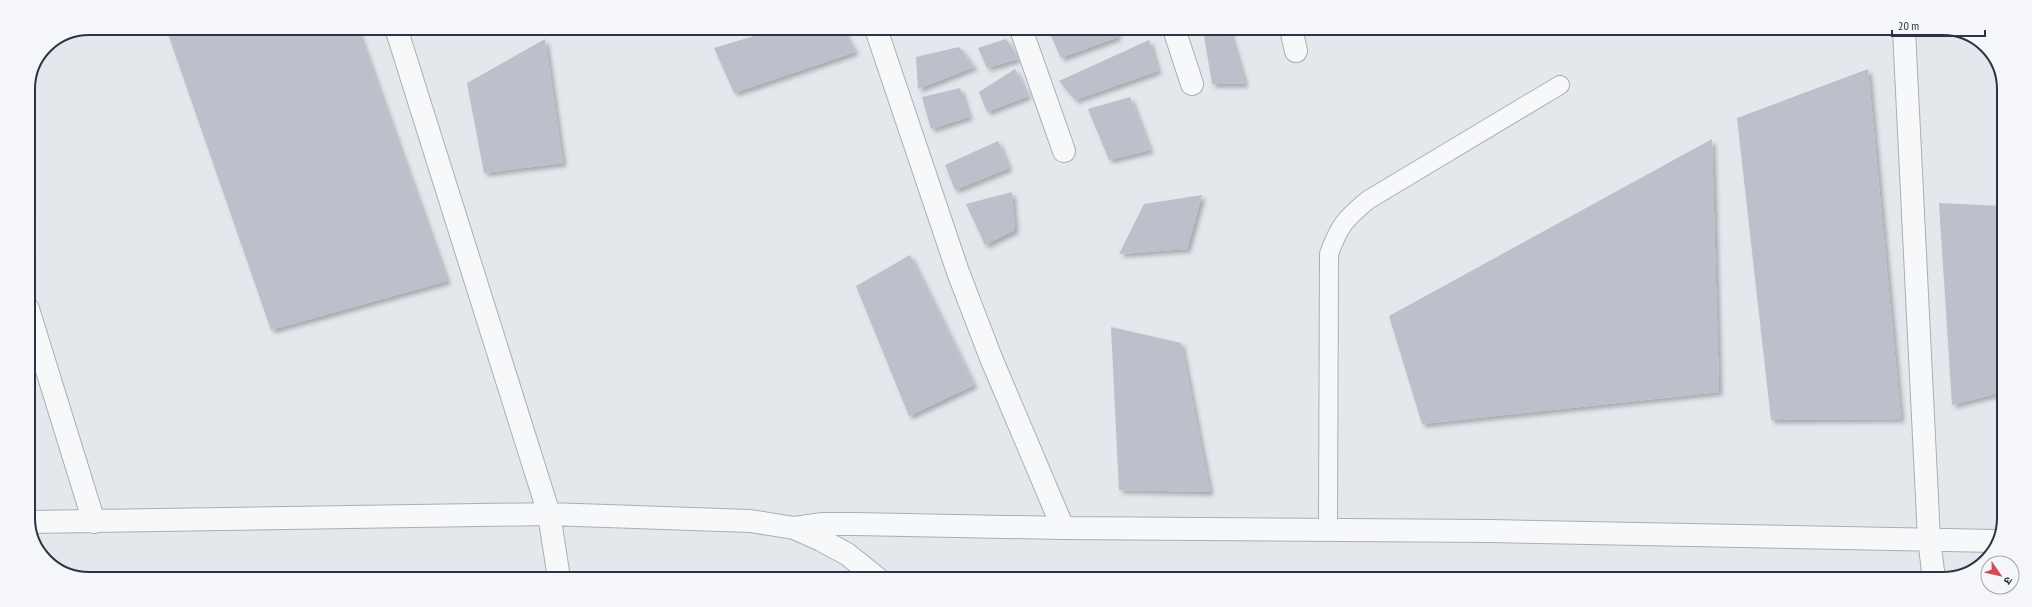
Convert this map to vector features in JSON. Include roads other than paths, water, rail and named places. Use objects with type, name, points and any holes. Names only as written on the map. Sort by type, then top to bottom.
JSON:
[{"type":"street","points":[[398,35],[549,514],[558,572]]},
{"type":"street","points":[[878,35],[958,272],[991,358],[1063,528]]},
{"type":"street","points":[[1023,35],[1064,151]]},
{"type":"street","points":[[1176,35],[1192,84]]},
{"type":"street","points":[[1292,35],[1296,50]]},
{"type":"street","points":[[1904,35],[1929,540],[1933,572]]},
{"type":"street","points":[[35,332],[94,522]]},
{"type":"street","points":[[35,522],[549,514],[750,521],[794,528],[823,524],[1328,530],[1991,541]]},
{"type":"street","points":[[794,528],[847,554],[870,572]]},
{"type":"lane","points":[[1328,530],[1329,254],[1337,232],[1347,217],[1368,200],[1560,85]]}]
